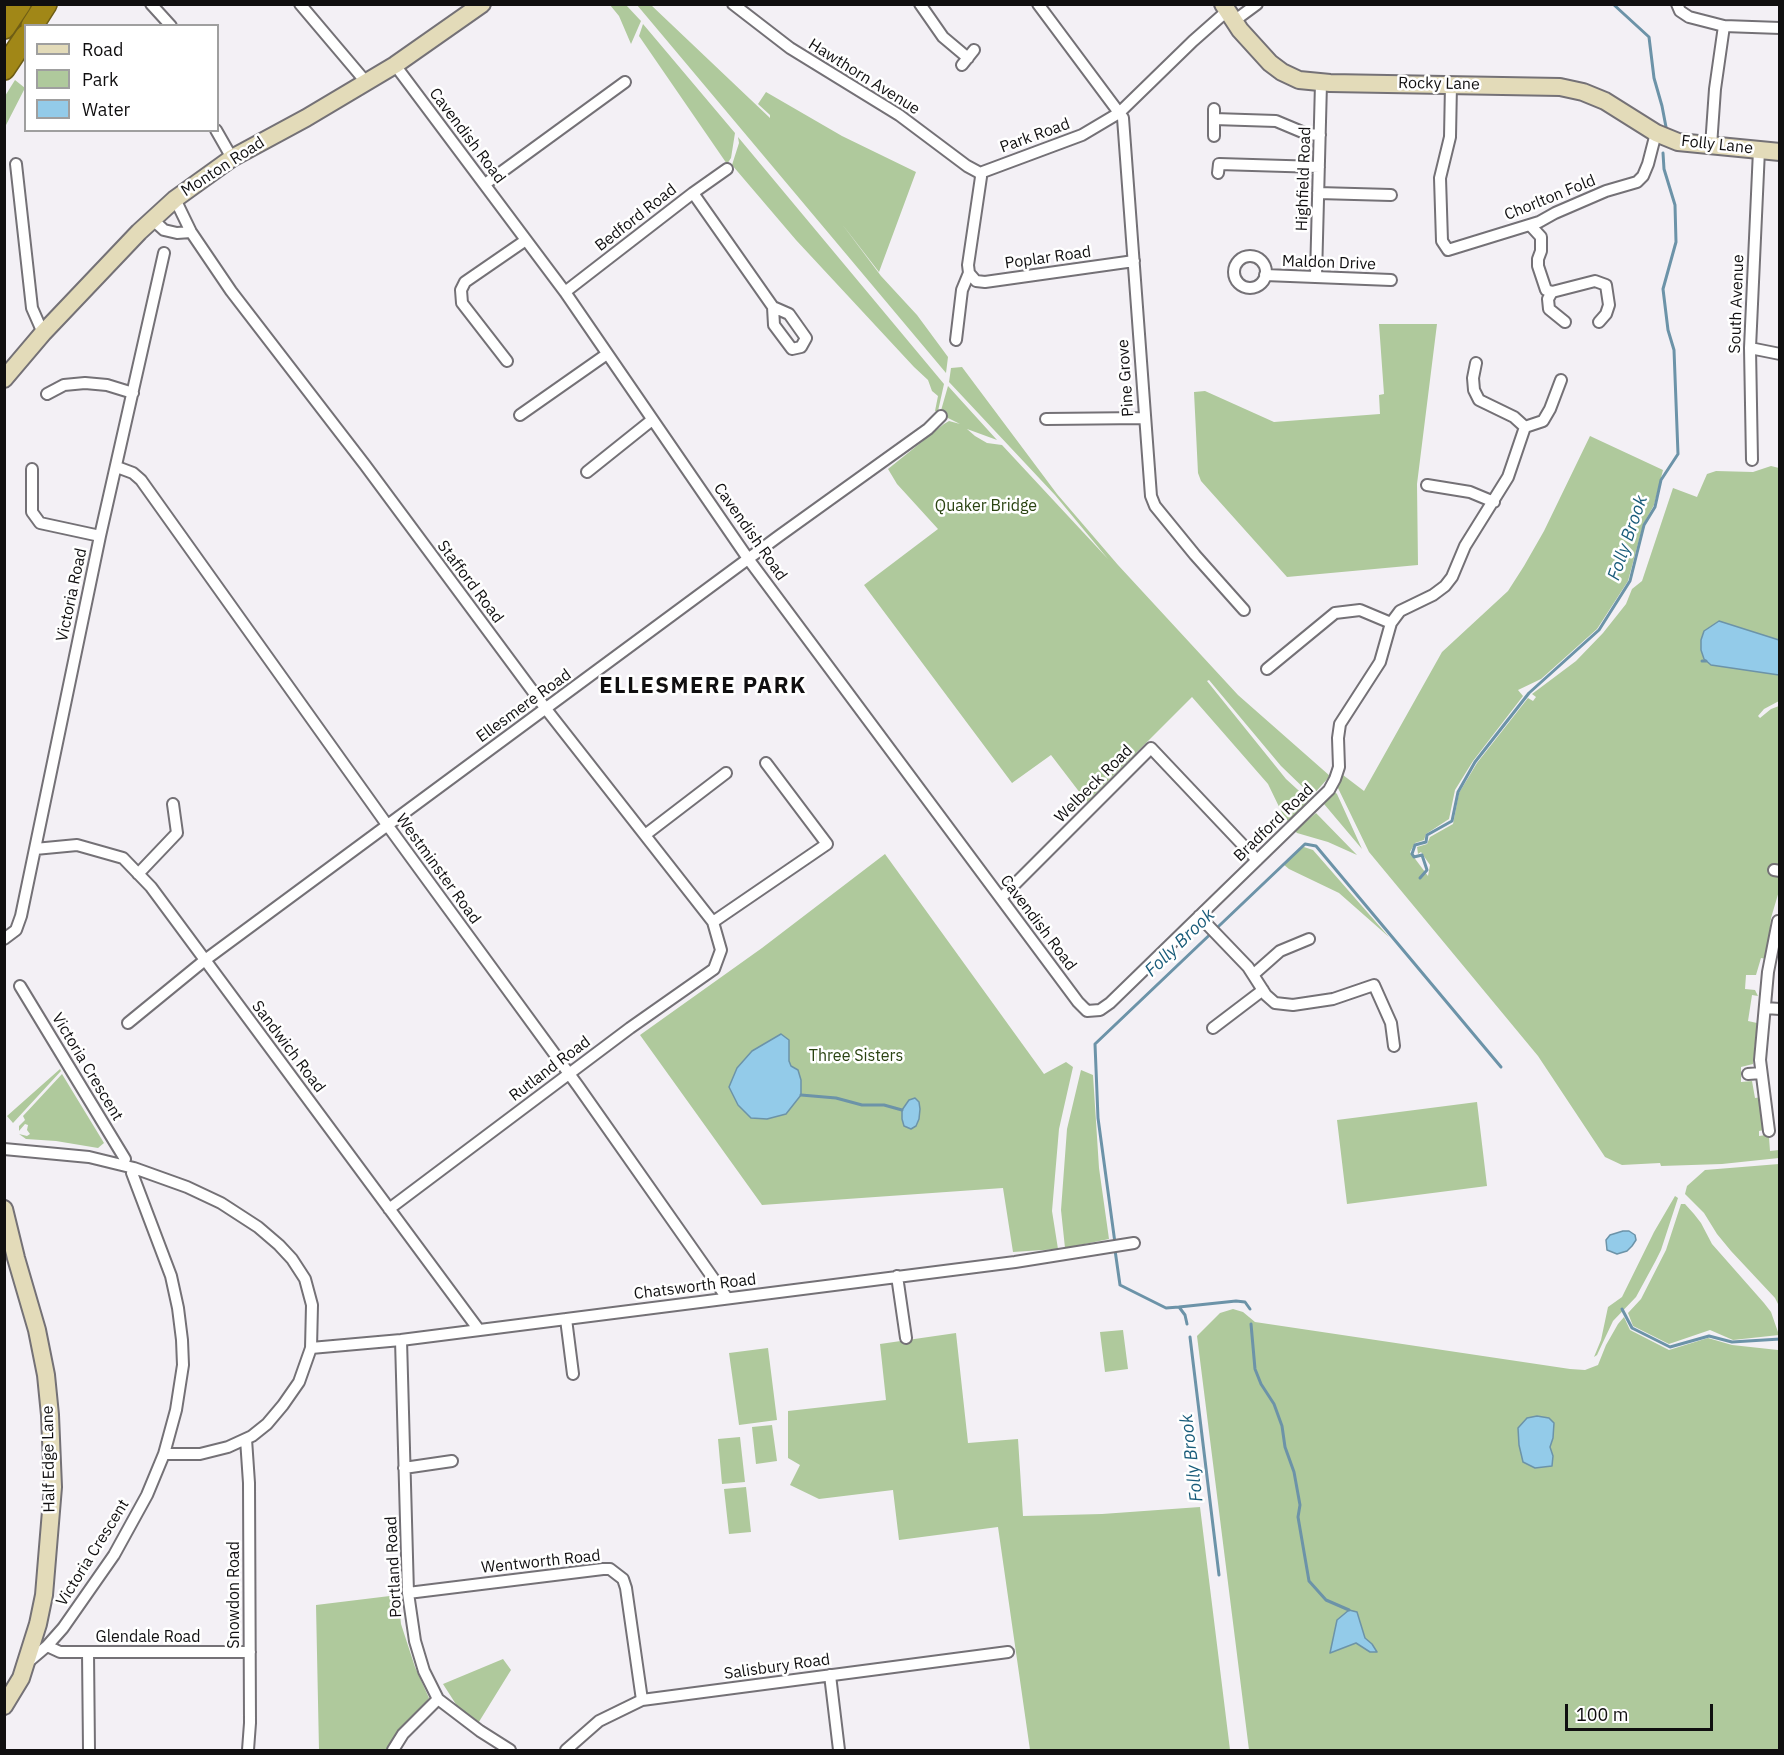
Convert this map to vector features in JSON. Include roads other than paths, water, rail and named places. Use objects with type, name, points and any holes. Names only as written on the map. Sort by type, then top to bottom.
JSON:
[{"type":"highway","points":[[4,28],[20,4]]},
{"type":"highway","points":[[33,24],[46,4]]},
{"type":"highway","points":[[4,69],[24,39]]},
{"type":"main road","name":"Monton Road","points":[[4,378],[42,333],[152,219],[175,199],[232,158],[395,65],[482,4]]},
{"type":"main road","name":"Rocky Lane","points":[[1228,12],[1257,49],[1277,69],[1299,80],[1321,83],[1548,86],[1572,89],[1605,101],[1656,133]]},
{"type":"main road","name":"Folly Lane","points":[[1656,133],[1678,142],[1779,152]]},
{"type":"main road","name":"Half Edge Lane","points":[[4,1209],[37,1330],[46,1375],[50,1415],[52,1487],[44,1595],[38,1624],[18,1685],[4,1706]]},
{"type":"street","points":[[152,4],[169,24]]},
{"type":"street","points":[[300,4],[366,82]]},
{"type":"street","name":"Hawthorn Avenue","points":[[733,4],[790,48],[899,115],[967,166],[980,173]]},
{"type":"street","points":[[920,4],[943,37],[968,58]]},
{"type":"street","points":[[1038,4],[1119,113]]},
{"type":"street","name":"Park Road","points":[[980,173],[1082,135],[1119,113],[1193,41],[1228,12],[1257,4]]},
{"type":"street","points":[[1677,4],[1680,11],[1689,17],[1724,26],[1779,28]]},
{"type":"street","points":[[1711,146],[1715,89],[1724,26]]},
{"type":"street","name":"Cavendish Road","points":[[395,65],[565,291],[651,420],[749,560],[1078,1002],[1087,1011]]},
{"type":"street","name":"Highfield Road","points":[[1316,277],[1321,83]]},
{"type":"street","name":"Chorlton Fold","points":[[1451,84],[1450,137],[1440,178],[1442,241],[1448,250],[1530,225],[1606,191],[1637,182],[1643,177],[1656,133]]},
{"type":"street","points":[[485,184],[622,89]]},
{"type":"street","name":"Pine Grove","points":[[1119,113],[1123,118],[1125,132],[1149,490],[1152,501],[1195,555],[1244,610]]},
{"type":"street","points":[[1214,136],[1214,114],[1276,121],[1307,134],[1320,135]]},
{"type":"street","points":[[217,132],[232,158]]},
{"type":"street","name":"South Avenue","points":[[1752,460],[1750,348],[1759,150]]},
{"type":"street","points":[[16,164],[32,308],[42,333]]},
{"type":"street","points":[[1218,173],[1219,164],[1319,167]]},
{"type":"street","name":"Bedford Road","points":[[565,291],[727,169]]},
{"type":"street","points":[[956,340],[962,290],[969,273],[968,265],[980,173]]},
{"type":"street","points":[[693,193],[773,307]]},
{"type":"street","points":[[1318,193],[1391,195]]},
{"type":"street","name":"Stafford Road","points":[[175,199],[191,232],[231,291],[365,465],[546,709],[713,922],[721,950]]},
{"type":"street","points":[[152,219],[164,230],[177,234],[191,232]]},
{"type":"street","points":[[1530,225],[1541,237],[1538,266],[1546,290],[1552,292],[1595,281],[1606,285],[1609,305],[1606,314],[1599,322]]},
{"type":"street","points":[[507,361],[496,353],[462,303],[461,290],[465,282],[526,240]]},
{"type":"street","name":"Victoria Road","points":[[4,939],[12,934],[19,924],[100,536],[164,253]]},
{"type":"street","name":"Poplar Road","points":[[969,273],[976,280],[985,282],[1134,261]]},
{"type":"street","name":"Maldon Drive","points":[[1265,275],[1391,280]]},
{"type":"street","points":[[1552,292],[1548,299],[1549,309],[1565,322]]},
{"type":"street","points":[[1750,348],[1779,354]]},
{"type":"street","points":[[520,415],[607,354]]},
{"type":"street","points":[[1476,363],[1473,378],[1474,390],[1479,400],[1514,417],[1525,427]]},
{"type":"street","points":[[1525,427],[1543,421],[1562,380]]},
{"type":"street","points":[[47,394],[64,385],[85,383],[107,385],[134,393]]},
{"type":"street","name":"Ellesmere Road","points":[[128,1023],[205,960],[928,429],[941,416]]},
{"type":"street","points":[[1046,419],[1144,418]]},
{"type":"street","points":[[587,472],[651,420]]},
{"type":"street","points":[[1267,669],[1335,613],[1360,610],[1391,623],[1404,608],[1433,595],[1445,586],[1465,546],[1494,502],[1511,470],[1525,427]]},
{"type":"street","name":"Westminster Road","points":[[117,468],[133,473],[141,480],[388,826],[569,1073],[727,1298]]},
{"type":"street","points":[[32,469],[32,512],[40,523],[100,536]]},
{"type":"street","points":[[1427,485],[1470,492],[1494,502]]},
{"type":"street","name":"Bradford Road","points":[[1087,1011],[1100,1010],[1110,1003],[1333,785],[1339,768],[1339,729],[1380,662],[1391,623]]},
{"type":"street","name":"Welbeck Road","points":[[1001,898],[1151,748],[1257,860]]},
{"type":"street","points":[[713,922],[827,844],[766,763]]},
{"type":"street","points":[[645,835],[726,773]]},
{"type":"street","points":[[138,874],[177,833],[173,804]]},
{"type":"street","name":"Sandwich Road","points":[[35,849],[77,845],[123,858],[151,887],[479,1330]]},
{"type":"street","points":[[1199,916],[1254,974],[1263,990],[1275,1003],[1293,1005],[1333,999],[1379,982],[1388,1016],[1397,1029],[1394,1046]]},
{"type":"street","points":[[1769,1131],[1761,1073],[1765,1008],[1762,985],[1778,921]]},
{"type":"street","points":[[1254,974],[1280,951],[1309,939]]},
{"type":"street","name":"Rutland Road","points":[[389,1209],[569,1073],[714,969],[721,950]]},
{"type":"street","name":"Victoria Crescent","points":[[20,986],[129,1166],[171,1276],[181,1327],[183,1365],[171,1434],[143,1502],[114,1555],[86,1598],[47,1646],[26,1663]]},
{"type":"street","points":[[1213,1028],[1263,990]]},
{"type":"street","points":[[1765,1008],[1779,1009]]},
{"type":"street","points":[[1748,1074],[1761,1073]]},
{"type":"street","points":[[4,1149],[79,1156],[129,1166],[187,1187],[221,1203],[258,1227],[279,1245],[298,1267],[309,1291],[313,1318],[311,1348],[302,1376],[292,1394],[267,1424],[246,1439],[213,1452],[164,1454]]},
{"type":"street","name":"Chatsworth Road","points":[[311,1348],[401,1340],[1015,1263],[1130,1243]]},
{"type":"street","points":[[897,1276],[906,1338]]},
{"type":"street","points":[[566,1319],[573,1374]]},
{"type":"street","name":"Portland Road","points":[[401,1340],[408,1593],[415,1641],[424,1671],[438,1699],[480,1731],[510,1750]]},
{"type":"street","name":"Snowdon Road","points":[[246,1439],[249,1483],[248,1750]]},
{"type":"street","points":[[404,1468],[452,1461]]},
{"type":"street","name":"Wentworth Road","points":[[408,1593],[610,1569],[623,1579],[626,1588],[642,1700]]},
{"type":"street","name":"Glendale Road","points":[[47,1646],[60,1652],[250,1652]]},
{"type":"street","points":[[88,1652],[89,1750]]},
{"type":"street","name":"Salisbury Road","points":[[566,1750],[599,1721],[642,1700],[1008,1652]]},
{"type":"street","points":[[830,1675],[839,1750]]},
{"type":"street","points":[[393,1750],[403,1734],[438,1699]]},
{"type":"water","points":[[1719,621],[1779,640],[1779,675],[1711,665],[1704,659],[1701,640],[1704,631]]},
{"type":"water","points":[[781,1034],[789,1040],[789,1061],[791,1066],[798,1070],[801,1095],[786,1114],[767,1119],[751,1118],[738,1105],[729,1087],[737,1068],[752,1051]]},
{"type":"water","points":[[915,1098],[919,1102],[919,1119],[916,1126],[911,1129],[904,1126],[902,1110],[909,1100]]},
{"type":"water","points":[[1629,1231],[1635,1235],[1636,1240],[1632,1246],[1627,1251],[1617,1254],[1607,1250],[1606,1240],[1610,1235]]},
{"type":"water","points":[[1537,1416],[1549,1418],[1554,1423],[1550,1447],[1553,1456],[1552,1466],[1535,1468],[1523,1462],[1518,1428],[1527,1418]]},
{"type":"water","points":[[1349,1610],[1357,1612],[1365,1638],[1377,1652],[1370,1652],[1356,1643],[1330,1653],[1337,1620]]},
{"type":"waterway","name":"Folly Brook","points":[[1613,4],[1649,37],[1654,78],[1666,127]]},
{"type":"waterway","name":"Folly Brook","points":[[1420,878],[1427,870],[1422,855],[1414,857],[1412,854],[1415,845],[1426,842],[1427,835],[1452,821],[1458,792],[1475,762],[1529,693],[1599,630],[1630,581],[1644,525],[1655,507],[1661,480],[1678,454],[1674,350],[1668,330],[1663,289],[1676,242],[1675,205],[1664,169],[1663,153]]},
{"type":"waterway","name":"Folly Brook","points":[[1115,1243],[1098,1118],[1095,1044],[1305,844],[1316,846],[1501,1067]]},
{"type":"waterway","points":[[801,1095],[836,1098],[862,1105],[884,1105],[902,1110]]},
{"type":"waterway","name":"Folly Brook","points":[[1115,1250],[1120,1285],[1166,1308],[1179,1307],[1185,1315],[1187,1324]]},
{"type":"waterway","points":[[1179,1307],[1236,1301],[1245,1302],[1250,1309]]},
{"type":"waterway","name":"Folly Brook","points":[[1622,1309],[1632,1328],[1670,1347],[1709,1336],[1732,1342],[1780,1339]]},
{"type":"waterway","points":[[1251,1324],[1255,1369],[1261,1384],[1274,1404],[1294,1472],[1300,1505],[1298,1517],[1309,1581],[1326,1600],[1349,1610]]},
{"type":"waterway","name":"Folly Brook","points":[[1190,1337],[1219,1575]]},
{"type":"district","name":"ELLESMERE PARK","points":[[703,687]]},
{"type":"park label","name":"Quaker Bridge","points":[[986,506]]},
{"type":"park label","name":"Three Sisters","points":[[856,1056]]}]
